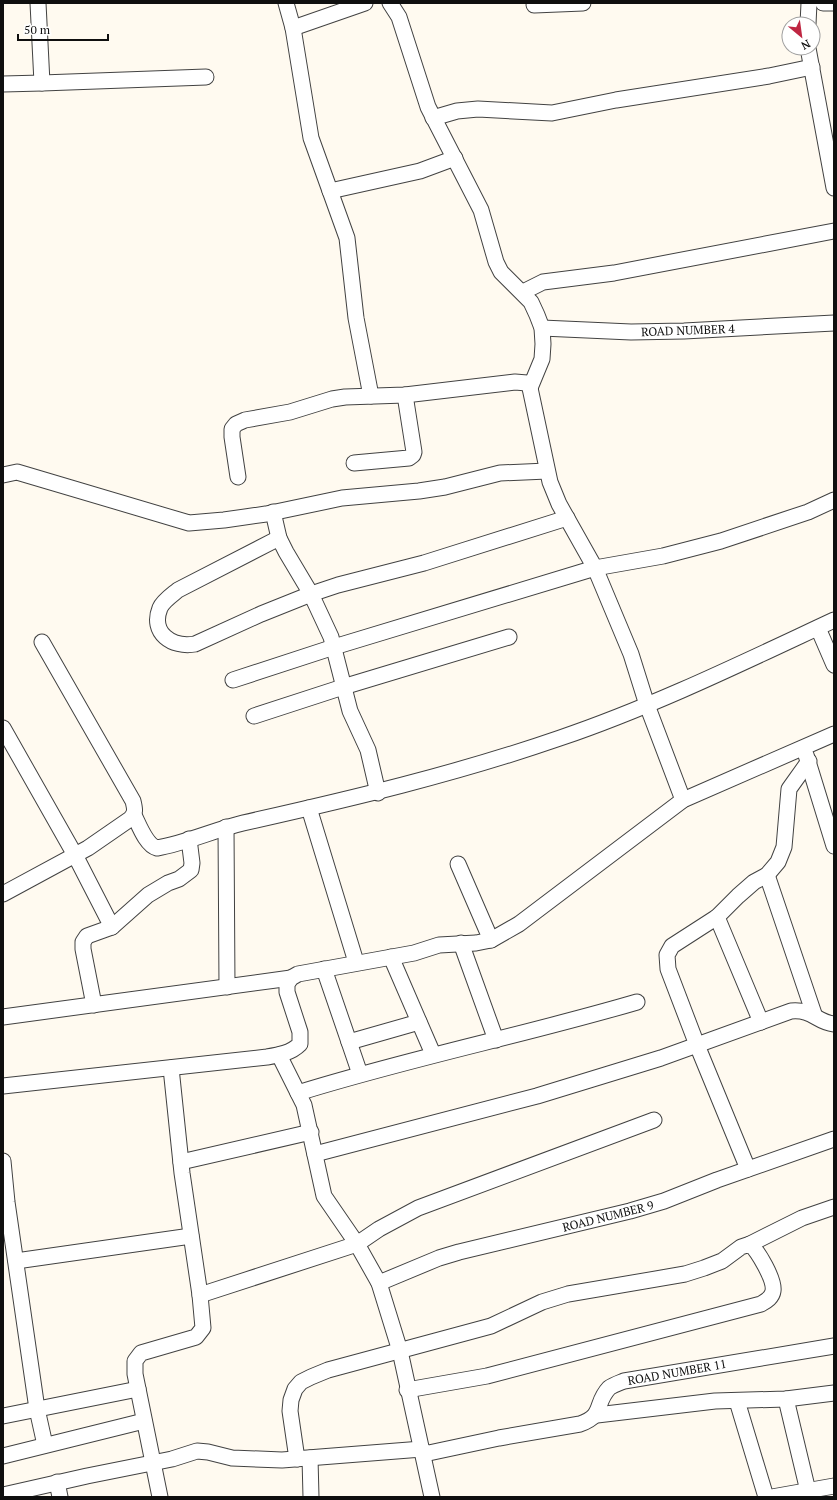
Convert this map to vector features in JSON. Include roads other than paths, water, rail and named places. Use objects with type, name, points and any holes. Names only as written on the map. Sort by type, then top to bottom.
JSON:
[{"type":"street","points":[[38,3],[42,83]]},
{"type":"street","points":[[286,3],[293,28],[311,138],[347,238],[356,318],[371,396]]},
{"type":"street","points":[[293,28],[365,3]]},
{"type":"street","points":[[534,5],[583,3]]},
{"type":"street","points":[[808,16],[809,3]]},
{"type":"street","points":[[823,3],[833,3]]},
{"type":"street","points":[[397,4],[433,118],[481,210],[496,262],[501,272],[523,292],[531,302],[542,328],[542,359],[530,388]]},
{"type":"street","points":[[810,56],[834,188]]},
{"type":"street","points":[[433,118],[457,111],[478,109],[552,113],[616,100],[769,76],[812,67]]},
{"type":"street","points":[[3,84],[206,77]]},
{"type":"street","points":[[330,191],[420,171],[455,158]]},
{"type":"street","points":[[523,292],[543,282],[622,272],[834,231]]},
{"type":"street","name":"ROAD NUMBER 4","points":[[542,328],[631,332],[677,332],[834,323]]},
{"type":"street","points":[[238,477],[232,429],[236,424],[245,420],[290,412],[332,399],[371,396],[405,396],[524,382],[530,388],[547,470],[556,497],[595,568],[631,654],[647,705],[683,800]]},
{"type":"street","points":[[354,463],[409,458],[413,456],[414,452],[405,396]]},
{"type":"street","points":[[3,475],[17,472],[189,523],[224,520],[273,512],[342,498],[419,491],[445,487],[500,473],[547,470]]},
{"type":"street","points":[[233,680],[334,646],[595,568],[663,556],[720,541],[808,512],[834,500]]},
{"type":"street","points":[[273,512],[279,538],[311,594],[327,627],[334,646],[343,687],[355,724],[370,755],[378,793]]},
{"type":"street","points":[[279,538],[178,590],[169,597],[161,606],[158,616],[158,624],[162,632],[177,645],[195,644],[311,594],[338,585],[424,563],[567,518]]},
{"type":"street","points":[[42,642],[133,801],[135,809],[134,815],[152,846],[157,848],[226,827],[378,793],[469,767],[560,738],[647,705],[834,620]]},
{"type":"street","points":[[818,628],[834,665]]},
{"type":"street","points":[[254,716],[343,687],[510,637]]},
{"type":"street","points":[[3,728],[75,855],[112,927]]},
{"type":"street","points":[[3,1017],[291,978],[298,974],[356,962],[414,953],[439,945],[476,943],[491,940],[506,933],[519,924],[683,800],[834,734]]},
{"type":"street","points":[[804,747],[834,846]]},
{"type":"street","points":[[748,1169],[697,1045],[668,969],[667,955],[676,943],[717,917],[743,891],[767,874],[778,862],[784,847],[789,789],[809,761]]},
{"type":"street","points":[[309,808],[356,962]]},
{"type":"street","points":[[3,894],[88,848],[134,815]]},
{"type":"street","points":[[226,827],[227,987]]},
{"type":"street","points":[[94,1005],[83,949],[83,942],[87,936],[112,927],[148,895],[168,883],[180,879],[191,870],[192,863],[189,839]]},
{"type":"street","points":[[458,864],[491,940]]},
{"type":"street","points":[[767,874],[814,1014]]},
{"type":"street","points":[[717,917],[760,1022]]},
{"type":"street","points":[[462,943],[496,1040]]},
{"type":"street","points":[[391,957],[433,1054]]},
{"type":"street","points":[[324,969],[360,1074]]},
{"type":"street","points":[[3,1086],[279,1055],[294,1050],[300,1044],[300,1032],[287,992],[287,984],[291,978]]},
{"type":"street","points":[[298,1093],[433,1054],[552,1026],[637,1002]]},
{"type":"street","points":[[315,1154],[537,1096],[661,1058],[791,1011],[802,1010],[814,1014],[826,1023],[834,1024]]},
{"type":"street","points":[[349,1042],[419,1022]]},
{"type":"street","points":[[279,1055],[298,1093],[311,1132],[324,1196],[357,1244],[379,1283],[400,1351],[407,1390],[423,1451],[432,1497]]},
{"type":"street","points":[[160,1497],[138,1389],[135,1361],[141,1353],[196,1337],[203,1328],[200,1295],[181,1162],[171,1068]]},
{"type":"street","points":[[200,1295],[357,1244],[385,1225],[418,1208],[654,1120]]},
{"type":"street","points":[[181,1162],[311,1132]]},
{"type":"street","name":"ROAD NUMBER 9","points":[[379,1283],[446,1256],[630,1211],[664,1201],[748,1169],[834,1140]]},
{"type":"street","points":[[3,1161],[7,1202],[37,1409],[45,1446]]},
{"type":"street","points":[[311,1497],[303,1459],[290,1411],[291,1400],[295,1390],[301,1382],[328,1370],[491,1326],[542,1302],[568,1294],[679,1275],[704,1268],[722,1261],[741,1247],[802,1218],[834,1207]]},
{"type":"street","points":[[16,1261],[191,1236]]},
{"type":"street","points":[[407,1390],[487,1376],[761,1304],[770,1298],[773,1290],[772,1280],[755,1249],[750,1244]]},
{"type":"street","name":"ROAD NUMBER 11","points":[[596,1414],[603,1396],[610,1387],[624,1381],[834,1346]]},
{"type":"street","points":[[3,1416],[138,1389]]},
{"type":"street","points":[[3,1495],[57,1482],[153,1463],[197,1452],[208,1452],[232,1458],[303,1459],[423,1451],[580,1424],[590,1420],[596,1414],[715,1402],[786,1399],[834,1393]]},
{"type":"street","points":[[786,1399],[808,1491]]},
{"type":"street","points":[[738,1401],[766,1497]]},
{"type":"street","points":[[3,1456],[144,1421]]},
{"type":"street","points":[[57,1482],[60,1497]]},
{"type":"street","points":[[772,1497],[834,1486]]}]
